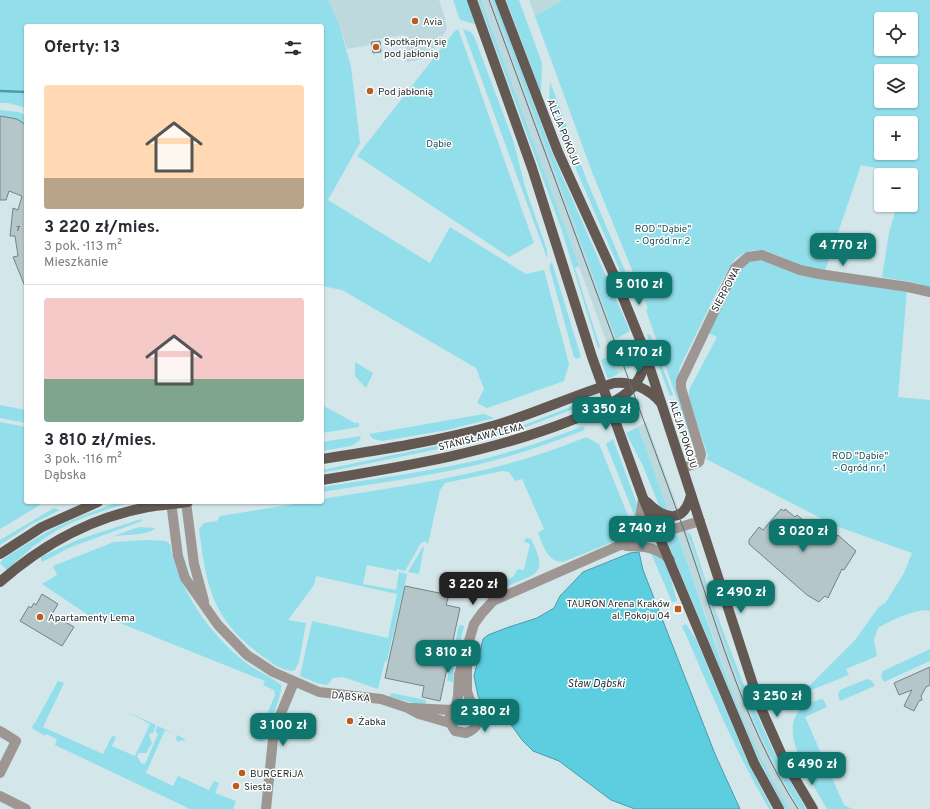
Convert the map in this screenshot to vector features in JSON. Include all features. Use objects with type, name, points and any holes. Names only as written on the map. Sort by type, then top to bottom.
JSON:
[{"type":"main road","points":[[472,0],[535,175],[602,387],[643,498],[754,763],[778,809]]},
{"type":"main road","name":"ALEJA POKOJU","points":[[500,0],[558,152],[613,273],[643,347],[760,706],[784,760],[813,809]]},
{"type":"main road","name":"STANISŁAWA LEMA","points":[[324,480],[488,448],[548,430],[609,404],[628,392],[634,385],[644,366],[643,347]]},
{"type":"main road","name":"STANISŁAWA LEMA","points":[[324,459],[415,443],[482,429],[539,411],[602,387],[619,383],[634,385],[647,391],[662,404]]},
{"type":"main road","points":[[643,498],[660,514],[673,516],[681,513],[686,508],[691,495]]},
{"type":"main road","points":[[0,554],[42,527],[94,504]]},
{"type":"main road","points":[[0,582],[44,547],[66,536],[130,512],[166,504]]},
{"type":"street","name":"SIERPOWA","points":[[683,468],[699,462],[701,454],[681,388],[682,377],[735,268],[742,260],[756,255],[762,255],[800,270],[908,286],[930,292]]},
{"type":"street","points":[[618,546],[628,540],[636,529],[641,515],[643,498]]},
{"type":"street","name":"DĄBSKA","points":[[171,504],[181,567],[192,589],[222,630],[247,655],[273,672],[319,692],[371,697],[408,708]]},
{"type":"street","name":"DĄBSKA","points":[[186,504],[194,564],[207,608]]},
{"type":"street","points":[[467,651],[467,692],[472,706],[478,715],[478,722],[471,731],[460,733],[455,730],[450,723],[449,715],[458,696],[459,675],[476,621],[484,609],[493,601],[618,546],[700,521]]},
{"type":"street","points":[[618,546],[652,549],[661,552],[670,560]]},
{"type":"street","points":[[266,809],[273,739],[279,718],[294,682]]},
{"type":"street","points":[[408,708],[453,708],[467,704],[472,706]]},
{"type":"street","points":[[408,708],[419,714],[450,723]]},
{"type":"street","points":[[0,731],[16,741],[0,773]]},
{"type":"street","points":[[0,796],[26,809]]},
{"type":"shaded area","points":[[328,0],[439,0],[447,29],[428,58],[407,62],[404,35],[370,40],[369,45],[347,49],[339,24]]},
{"type":"shaded area","points":[[481,0],[492,0],[616,339],[607,343]]},
{"type":"shaded area","points":[[529,0],[563,0],[535,16]]},
{"type":"shaded area","points":[[620,350],[627,369],[618,374],[611,355]]},
{"type":"shaded area","points":[[646,422],[679,511],[669,513],[638,427]]},
{"type":"shaded area","points":[[686,530],[752,716],[777,769],[801,809],[789,809],[780,795],[759,757],[737,705],[677,533]]},
{"type":"green space","points":[[0,0],[328,0],[339,24],[351,67],[360,143],[328,200],[430,263],[450,227],[526,274],[544,270],[569,364],[564,381],[487,408],[477,403],[484,389],[476,368],[342,290],[324,286],[324,24],[24,24],[24,107],[8,103],[0,103]]},
{"type":"green space","points":[[453,0],[467,0],[475,24],[460,20]]},
{"type":"green space","points":[[478,0],[481,0],[579,266],[575,268],[600,347],[598,348],[561,228]]},
{"type":"green space","points":[[492,0],[495,0],[553,155],[630,331],[616,339]]},
{"type":"green space","points":[[506,0],[519,0],[542,63],[541,93]]},
{"type":"green space","name":"ROD \"Dąbie\" - Ogród nr 2","points":[[563,0],[930,0],[930,288],[916,283],[882,277],[889,233],[895,212],[918,212],[918,168],[876,168],[861,165],[825,271],[807,268],[767,251],[755,250],[744,253],[735,259],[723,279],[680,367],[677,381],[697,456],[646,310],[648,309],[592,172],[535,16]]},
{"type":"green space","name":"Dąbie","points":[[458,29],[534,243],[509,257],[357,156],[454,32]]},
{"type":"green space","points":[[463,29],[471,32],[474,36],[513,140],[526,190],[547,250],[547,258]]},
{"type":"green space","points":[[550,82],[587,181],[629,280],[625,282],[552,114],[549,102]]},
{"type":"green space","points":[[0,110],[19,112],[24,115],[24,124],[17,119],[0,117]]},
{"type":"green space","name":"ROD \"Dąbie\" - Ogród nr 1","points":[[759,259],[907,290],[898,397],[930,400],[930,611],[925,610],[911,613],[878,628],[874,640],[877,656],[846,669],[849,675],[801,694],[855,640],[878,608],[886,602],[904,573],[912,553],[836,526],[706,459],[708,456],[689,399],[689,390],[717,337],[708,333],[738,271],[744,264]]},
{"type":"green space","points":[[552,262],[581,357],[576,359],[574,357],[549,266]]},
{"type":"green space","points":[[650,334],[673,395],[670,396],[647,335]]},
{"type":"green space","points":[[635,342],[638,353],[638,361],[627,369],[620,350]]},
{"type":"green space","points":[[611,355],[618,374],[608,379],[601,360]]},
{"type":"green space","points":[[355,362],[373,373],[366,388],[355,376]]},
{"type":"green space","points":[[628,400],[634,415],[622,421],[617,407]]},
{"type":"green space","points":[[0,405],[24,410],[24,423],[0,418]]},
{"type":"green space","points":[[324,406],[355,423],[359,423],[359,427],[324,433]]},
{"type":"green space","points":[[573,406],[574,409],[523,428],[482,440],[324,473],[324,470],[479,437],[524,425]]},
{"type":"green space","points":[[484,414],[494,418],[447,430],[382,441],[373,439],[369,434]]},
{"type":"green space","points":[[0,422],[24,427],[24,504],[42,504],[0,529]]},
{"type":"green space","points":[[583,426],[585,430],[501,459],[454,470],[324,492],[324,487],[428,470],[491,457]]},
{"type":"green space","points":[[638,427],[669,513],[660,508],[643,466],[626,433]]},
{"type":"green space","points":[[361,436],[359,441],[351,446],[324,451],[324,442]]},
{"type":"green space","points":[[586,437],[599,444],[633,528],[620,539],[563,562],[558,561],[549,556],[542,543],[538,533],[544,529],[522,479],[515,481],[509,472],[502,471],[445,483],[440,490],[428,544],[425,541],[421,543],[405,571],[397,569],[396,571],[367,565],[363,584],[396,590],[399,572],[407,574],[387,661],[385,661],[378,689],[343,677],[333,678],[327,685],[317,683],[300,676],[312,621],[388,638],[397,594],[316,576],[314,585],[288,620],[306,623],[299,662],[295,670],[291,671],[275,665],[247,644],[233,630],[215,602],[205,569],[199,529],[204,523],[217,521],[220,516],[295,504],[324,504],[324,499],[422,483],[489,469],[554,449]]},
{"type":"green space","points":[[613,439],[638,507],[635,517],[606,444]]},
{"type":"green space","points":[[114,504],[126,504],[74,522],[52,533],[37,543],[7,570],[0,563],[9,555],[31,541],[55,528]]},
{"type":"green space","points":[[54,508],[60,510],[32,524],[0,545],[0,540]]},
{"type":"green space","points":[[141,519],[142,521],[71,547],[42,562],[41,560],[41,557],[77,540]]},
{"type":"green space","points":[[139,527],[155,528],[152,531],[142,534],[111,537]]},
{"type":"green space","points":[[686,530],[691,535],[715,610],[743,683],[773,750],[806,809],[801,809],[781,776],[764,743],[736,673]]},
{"type":"green space","points":[[677,534],[739,709],[770,777],[789,809],[785,809],[758,758],[668,544],[667,537]]},
{"type":"green space","points":[[526,538],[531,539],[539,560],[537,571],[525,579],[505,587],[503,582],[513,577],[518,569],[524,570],[530,544],[524,542]]},
{"type":"green space","points":[[145,540],[166,541],[170,544],[180,577],[197,609],[208,624],[232,651],[245,662],[281,685],[278,703],[265,740],[262,742],[256,740],[275,695],[274,690],[263,685],[265,681],[95,613],[91,617],[42,584],[57,575],[53,566],[114,542]]},
{"type":"green space","points":[[424,547],[419,574],[408,572],[422,548]]},
{"type":"green space","points":[[650,551],[657,554],[666,565],[677,601],[672,602]]},
{"type":"green space","points":[[471,582],[490,586],[498,584],[500,590],[493,592],[483,591],[473,587]]},
{"type":"green space","points":[[686,624],[696,639],[746,758],[772,809],[769,809],[745,765],[723,719],[682,626]]},
{"type":"green space","points":[[459,625],[464,626],[454,669],[453,682],[447,681]]},
{"type":"green space","points":[[930,649],[930,661],[884,682],[881,676],[883,671]]},
{"type":"green space","points":[[867,679],[872,681],[875,686],[840,701],[838,695],[840,690]]},
{"type":"green space","points":[[58,681],[64,683],[43,727],[35,723]]},
{"type":"green space","points":[[391,693],[426,700],[425,706],[390,697]]},
{"type":"green space","points":[[823,699],[827,707],[805,717],[844,805],[852,809],[827,809],[802,764],[796,747],[793,731],[795,717],[805,706]]},
{"type":"green space","points":[[125,711],[156,725],[153,733],[150,733],[149,736],[152,743],[146,753],[139,753],[137,756],[141,763],[145,764],[158,734],[155,731],[158,726],[175,734],[165,730],[146,773],[173,786],[178,776],[209,790],[214,781],[219,783],[215,793],[236,801],[233,809],[190,809],[55,745],[57,739],[46,734],[45,736],[32,728],[34,723],[103,754],[112,736],[116,737],[112,746],[135,756],[150,724]]},
{"type":"green space","points":[[177,735],[185,739],[184,741],[181,740],[180,742],[176,740]]},
{"type":"water","name":"Staw Dąbski","points":[[639,552],[643,570],[715,754],[740,809],[635,809],[611,800],[559,761],[533,751],[522,740],[507,719],[484,706],[478,696],[474,676],[483,639],[488,635],[537,618],[554,608],[560,596],[583,572],[630,553]]},
{"type":"building","name":"Spotkajmy się pod jabłonią","points":[[380,41],[381,52],[373,53],[371,42]]},
{"type":"building","points":[[0,116],[17,119],[24,124],[24,284],[13,257],[18,256],[15,236],[10,236],[13,208],[18,210],[22,196],[9,191],[6,200],[0,200]]},
{"type":"building","points":[[781,509],[784,511],[785,509],[795,517],[797,515],[810,526],[812,522],[833,540],[838,535],[856,551],[844,570],[842,569],[828,598],[825,596],[819,602],[807,595],[749,544],[749,540],[759,527],[763,530]]},
{"type":"building","points":[[405,586],[449,595],[446,605],[460,608],[440,701],[422,697],[424,686],[385,678]]},
{"type":"building","name":"Apartamenty Lema","points":[[42,594],[58,604],[52,614],[74,627],[62,646],[20,621],[29,606],[31,608],[34,603],[36,605]]},
{"type":"building","points":[[930,667],[930,685],[926,687],[921,696],[922,700],[919,701],[914,711],[904,706],[912,690],[899,695],[894,683]]},
{"type":"waterway","points":[[0,91],[24,92]]},
{"type":"tram line","points":[[489,0],[680,519],[731,668],[760,740],[798,809]]},
{"type":"place","name":"Avia","points":[[415,21]]},
{"type":"place","name":"Spotkajmy się pod jabłonią","points":[[376,47]]},
{"type":"place","name":"Pod jabłonią","points":[[370,91]]},
{"type":"place","name":"TAURON Arena Kraków al. Pokoju 04","points":[[678,609]]},
{"type":"place","name":"Apartamenty Lema","points":[[40,617]]},
{"type":"place","name":"Żabka","points":[[350,721]]},
{"type":"place","name":"BURGERiJA","points":[[242,773]]},
{"type":"place","name":"Siesta","points":[[236,786]]}]
